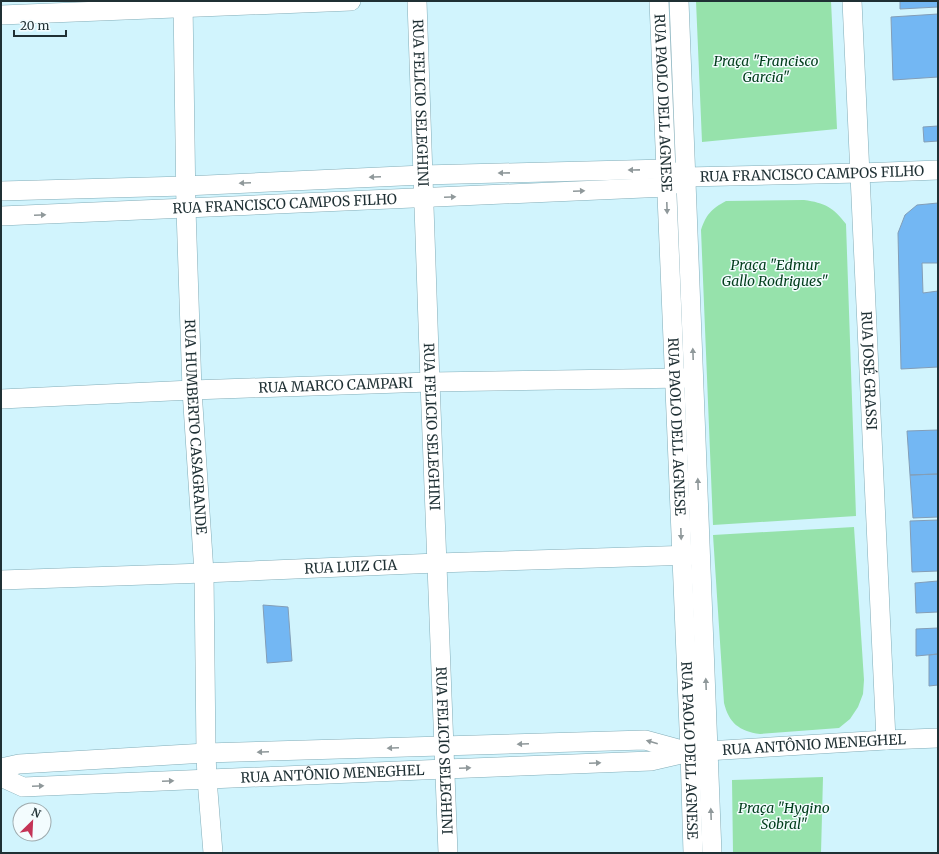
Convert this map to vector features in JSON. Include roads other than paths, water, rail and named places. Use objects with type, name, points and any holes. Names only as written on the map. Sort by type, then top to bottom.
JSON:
[{"type":"street","points":[[1,15],[184,5],[351,1]]},
{"type":"street","name":"RUA FELICIO SELEGHINI","points":[[417,1],[448,853]]},
{"type":"street","name":"RUA PAOLO DELL AGNESE","points":[[659,1],[693,853]]},
{"type":"street","name":"RUA PAOLO DELL AGNESE","points":[[679,1],[712,853]]},
{"type":"street","name":"RUA JOSÉ GRASSI","points":[[852,1],[886,740]]},
{"type":"street","name":"RUA HUMBERTO CASAGRANDE","points":[[184,5],[185,186],[192,390],[204,573],[207,779],[213,853]]},
{"type":"street","name":"RUA FRANCISCO CAMPOS FILHO","points":[[1,216],[424,198],[686,177],[938,170]]},
{"type":"street","name":"RUA FRANCISCO CAMPOS FILHO","points":[[1,192],[185,186],[423,175],[666,178]]},
{"type":"street","name":"RUA MARCO CAMPARI","points":[[1,399],[192,390],[430,382],[694,378]]},
{"type":"street","name":"RUA LUIZ CIA","points":[[1,580],[437,563],[701,555]]},
{"type":"street","name":"RUA ANTÔNIO MENEGHEL","points":[[1,777],[23,787],[651,761],[690,752],[938,738]]},
{"type":"street","name":"RUA ANTÔNIO MENEGHEL","points":[[1,768],[19,764],[206,753],[645,740],[690,752]]},
{"type":"park label","name":"Praça \"Francisco Garcia\"","points":[[766,70]]},
{"type":"park label","name":"Praça \"Edmur Gallo Rodrigues\"","points":[[775,274]]},
{"type":"park label","name":"Praça \"Hygino Sobral\"","points":[[784,816]]}]
